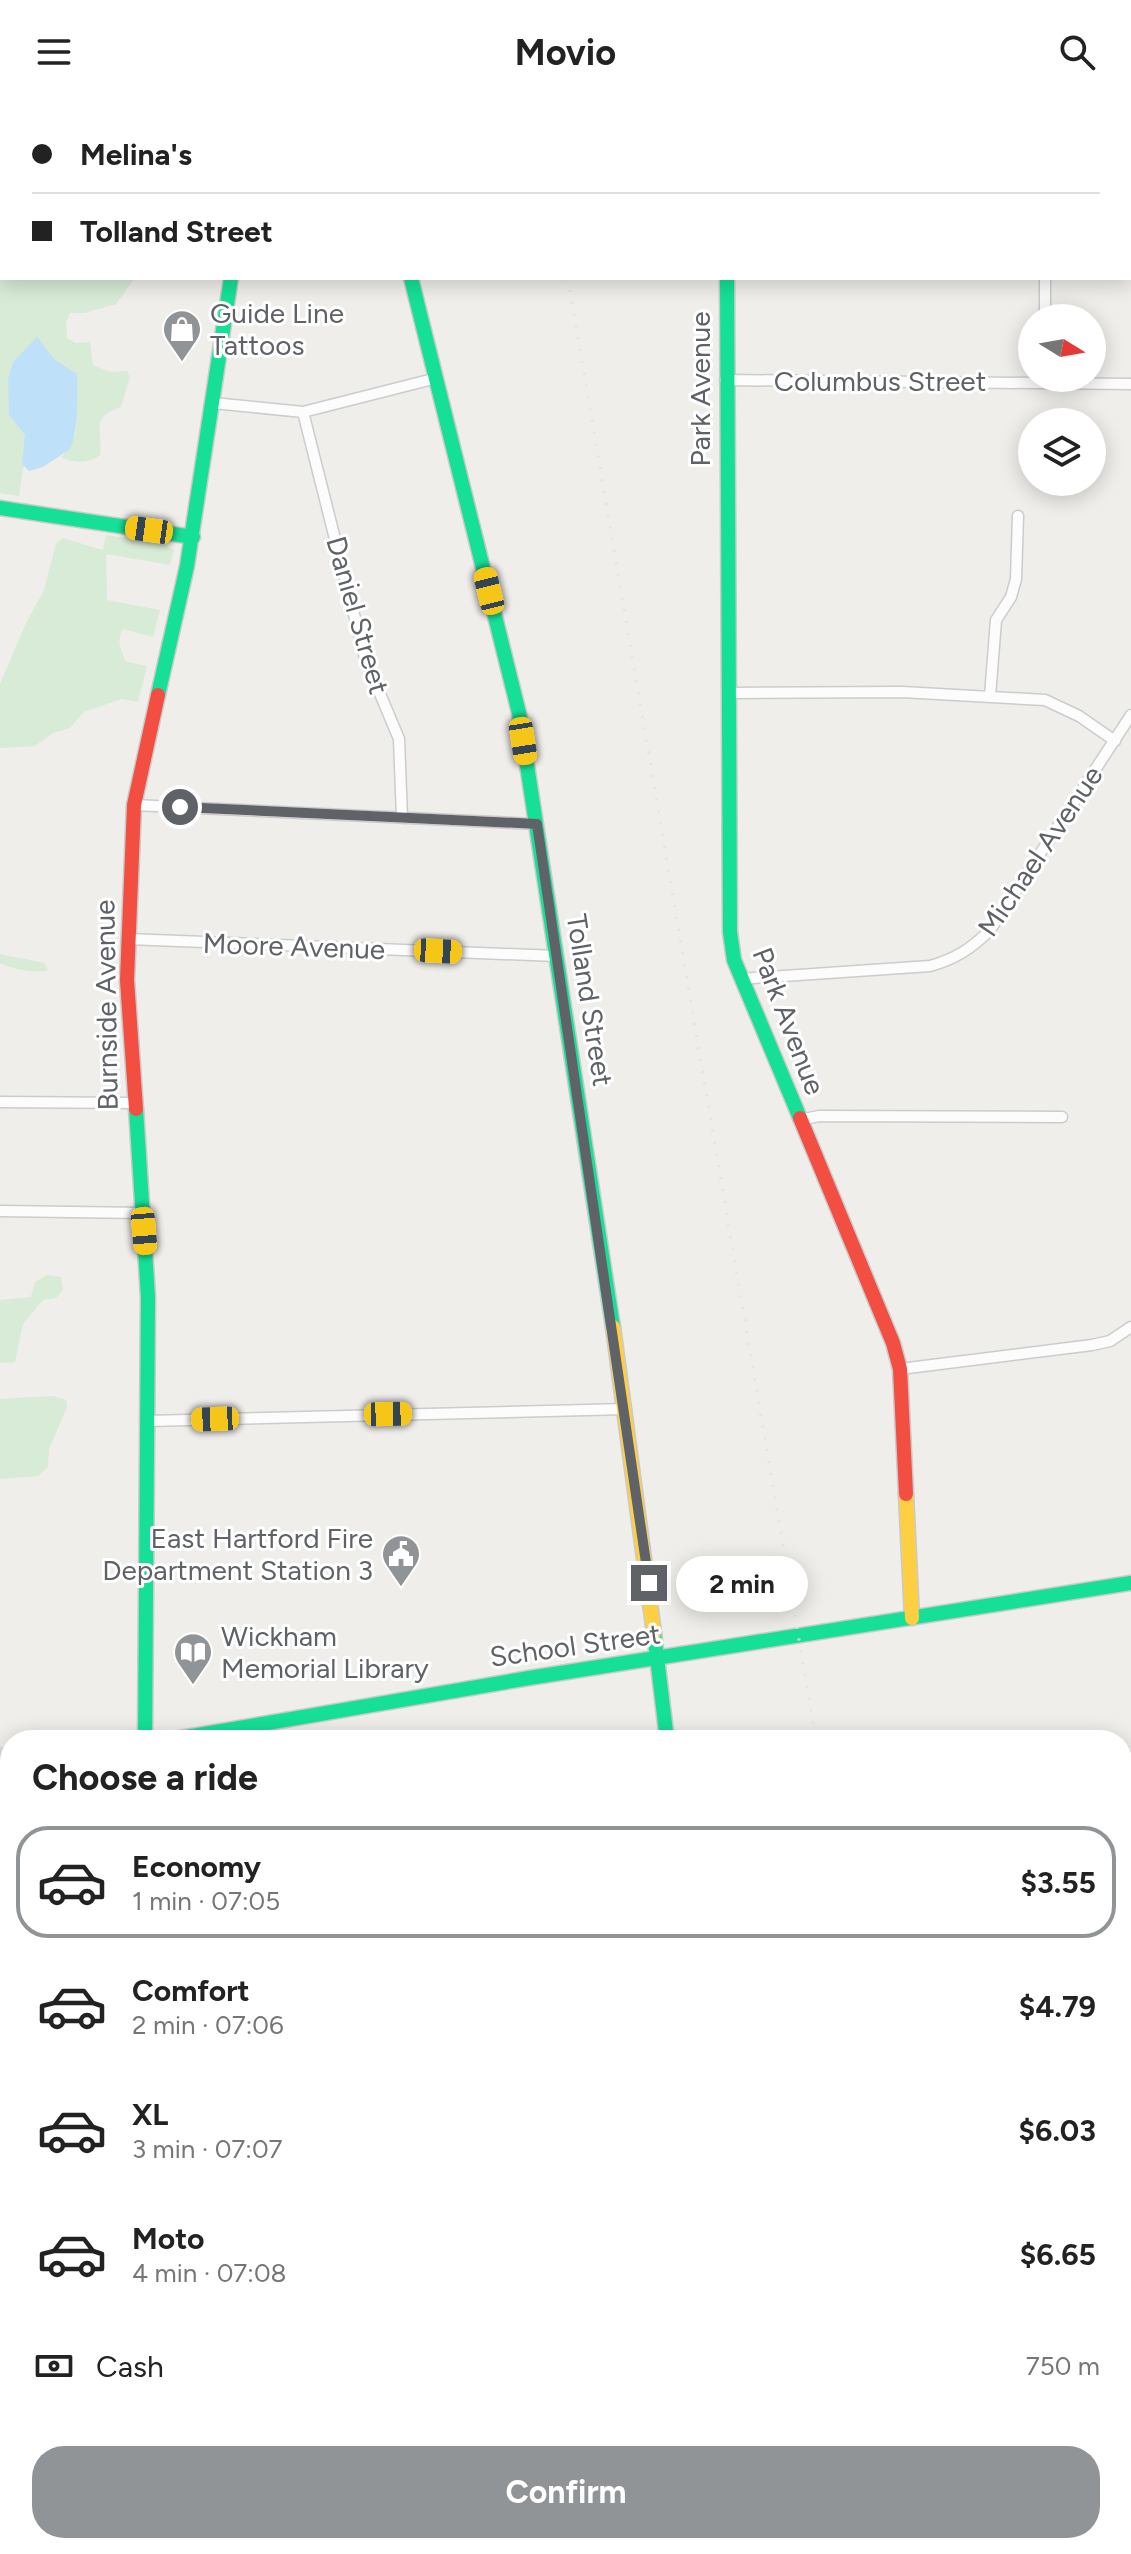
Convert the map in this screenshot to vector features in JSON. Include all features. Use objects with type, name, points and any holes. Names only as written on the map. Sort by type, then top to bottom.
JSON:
[{"type":"main road","name":"Burnside Avenue","points":[[145,1730],[148,1297],[133,1103],[127,939],[134,805],[193,537],[231,280]]},
{"type":"main road","name":"Tolland Street","points":[[412,280],[519,713],[626,1409],[666,1730]]},
{"type":"main road","name":"Park Avenue","points":[[727,280],[725,380],[730,932],[740,979],[893,1343],[900,1369],[912,1618]]},
{"type":"main road","points":[[0,508],[193,537]]},
{"type":"main road","name":"School Street","points":[[225,1730],[575,1668],[659,1659],[1131,1583]]},
{"type":"street","points":[[1045,280],[1045,304]]},
{"type":"street","points":[[213,403],[303,412],[437,378]]},
{"type":"street","name":"Columbus Street","points":[[725,380],[1018,380]]},
{"type":"street","name":"Columbus Street","points":[[1106,383],[1131,384]]},
{"type":"street","name":"Daniel Street","points":[[303,412],[365,658],[399,739],[402,818]]},
{"type":"street","points":[[990,696],[996,620],[1011,597],[1016,579],[1018,516]]},
{"type":"street","points":[[729,693],[990,696],[1045,700],[1071,712],[1115,741]]},
{"type":"street","name":"Michael Avenue","points":[[740,979],[930,966],[951,960],[972,948],[990,930],[1131,715]]},
{"type":"street","points":[[134,805],[537,824]]},
{"type":"street","name":"Moore Avenue","points":[[127,939],[557,956]]},
{"type":"street","points":[[0,1102],[133,1103]]},
{"type":"street","points":[[799,1120],[819,1116],[1062,1117]]},
{"type":"street","points":[[0,1211],[143,1213]]},
{"type":"street","points":[[900,1369],[1092,1345],[1110,1341],[1131,1327]]},
{"type":"street","points":[[148,1421],[626,1409]]},
{"type":"green space","points":[[0,280],[134,280],[116,304],[85,313],[70,313],[66,323],[67,338],[75,343],[90,342],[93,365],[111,372],[127,371],[130,377],[121,407],[105,415],[100,424],[100,455],[81,462],[61,457],[75,435],[74,395],[23,468],[19,496],[0,493]]},
{"type":"green space","points":[[106,535],[165,544],[174,550],[170,565],[106,554],[107,600],[160,610],[153,637],[123,629],[120,638],[125,661],[147,666],[138,702],[121,699],[84,712],[70,728],[53,733],[35,746],[0,748],[0,684],[44,590],[56,544],[63,538],[103,550]]},
{"type":"green space","points":[[0,954],[44,963],[48,970],[11,967],[0,963]]},
{"type":"green space","points":[[47,1275],[61,1277],[63,1290],[56,1298],[43,1300],[23,1324],[15,1362],[0,1363],[0,1300],[31,1297],[35,1282]]},
{"type":"green space","points":[[53,1396],[66,1400],[67,1407],[49,1449],[48,1467],[38,1476],[0,1479],[0,1399]]},
{"type":"water","points":[[37,337],[55,360],[77,374],[77,413],[70,449],[43,467],[29,471],[22,464],[25,435],[9,415],[8,379],[13,362]]},
{"type":"railway","points":[[568,280],[814,1730]]},
{"type":"traffic: fast","points":[[158,695],[187,566],[231,280]]},
{"type":"traffic: fast","points":[[411,280],[519,713],[613,1327]]},
{"type":"traffic: fast","points":[[727,280],[730,932],[734,960],[800,1118]]},
{"type":"traffic: fast","points":[[0,508],[193,537]]},
{"type":"traffic: fast","points":[[136,1109],[148,1297],[145,1730]]},
{"type":"traffic: fast","points":[[227,1730],[529,1678],[1131,1583]]},
{"type":"traffic: fast","points":[[654,1633],[666,1730]]},
{"type":"traffic: slow","points":[[613,1327],[654,1633]]},
{"type":"traffic: slow","points":[[906,1494],[912,1618]]},
{"type":"traffic: jam","points":[[136,1109],[127,980],[134,805],[158,695]]},
{"type":"traffic: jam","points":[[800,1118],[893,1343],[900,1369],[906,1494]]},
{"type":"place","name":"Guide Line Tattoos","points":[[182,363]]},
{"type":"place","name":"East Hartford Fire Department Station 3","points":[[401,1588]]},
{"type":"place","name":"Wickham Memorial Library","points":[[193,1686]]},
{"type":"route","points":[[180,807],[537,824],[626,1409],[649,1583]]}]
